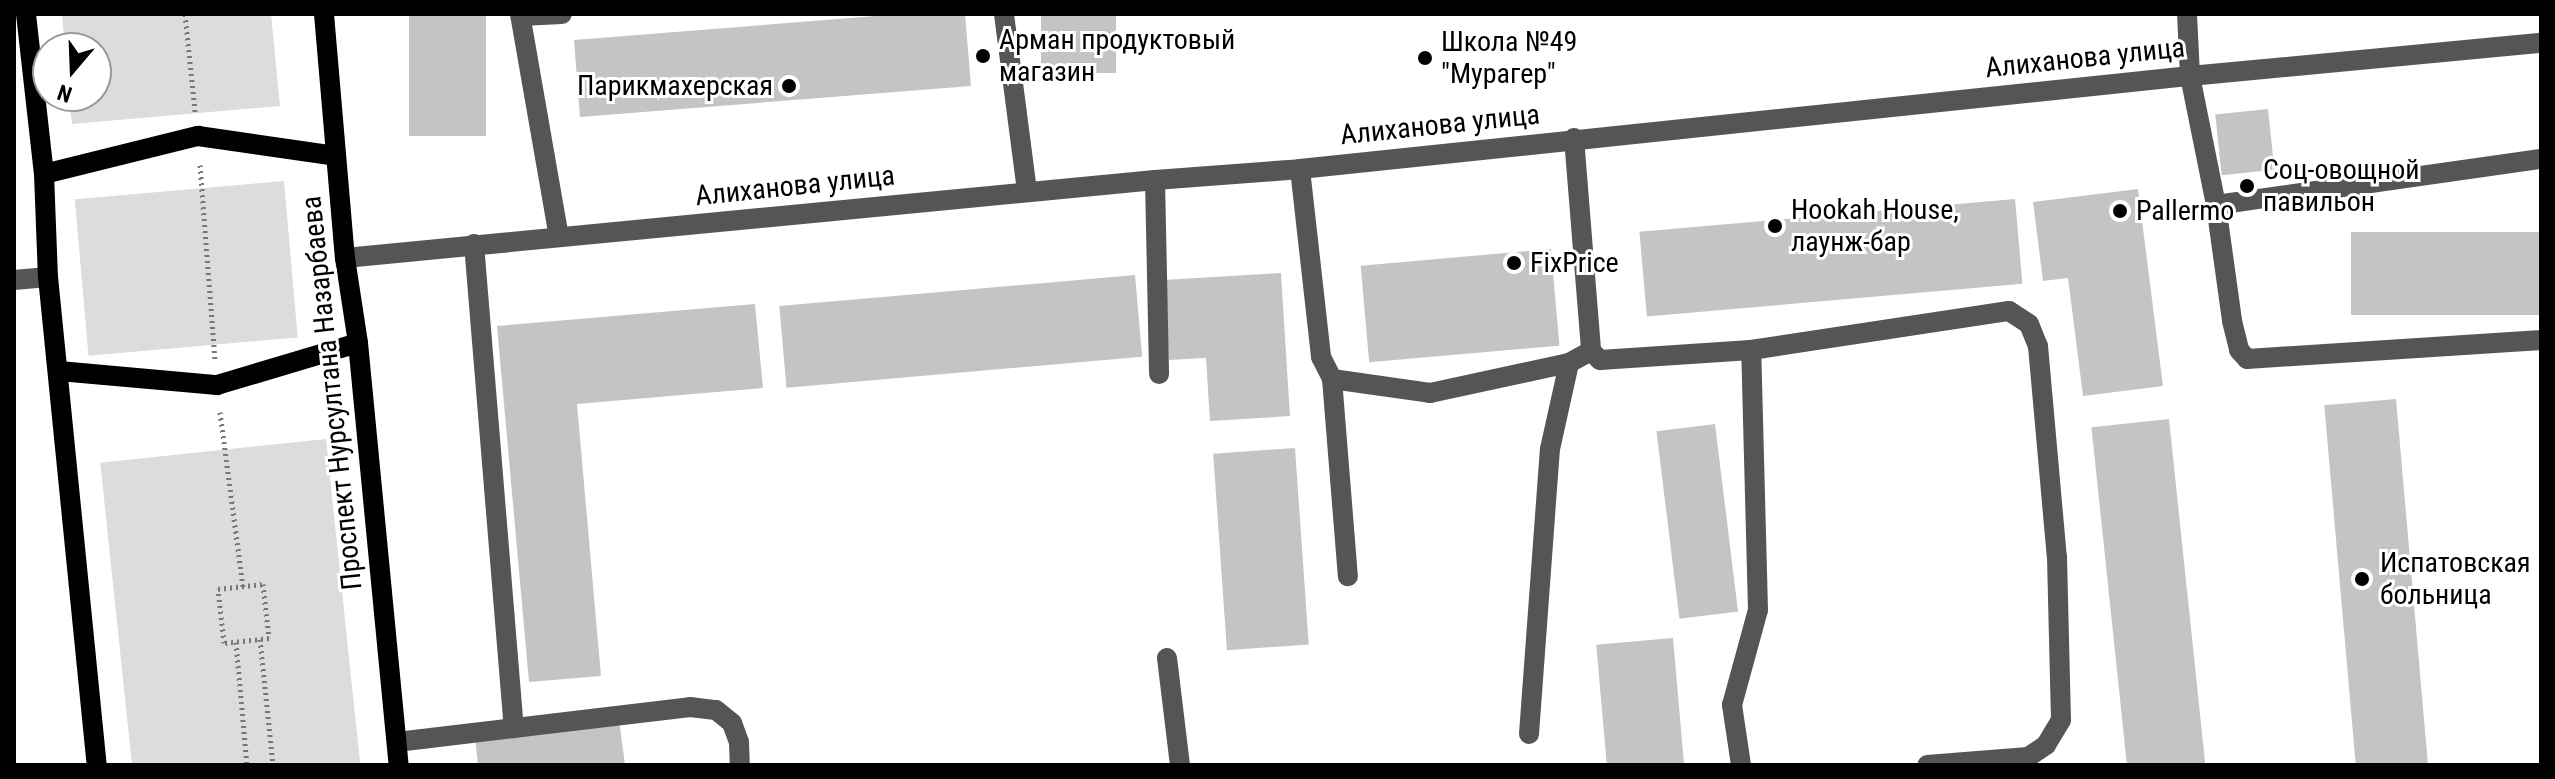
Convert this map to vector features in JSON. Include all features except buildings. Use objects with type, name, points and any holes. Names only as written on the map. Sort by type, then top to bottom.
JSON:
[{"type":"main road","points":[[26,14],[44,174],[48,277],[97,765]]},
{"type":"main road","name":"Проспект Нурсултана Назарбаева","points":[[324,14],[345,258],[358,343],[399,765]]},
{"type":"main road","points":[[44,174],[198,136],[336,156]]},
{"type":"main road","points":[[59,371],[217,385],[358,343]]},
{"type":"street","points":[[559,237],[520,15],[562,14]]},
{"type":"street","points":[[1004,14],[1027,192]]},
{"type":"street","points":[[2187,14],[2190,76],[2216,205],[2232,321],[2239,350],[2247,359],[2541,340]]},
{"type":"street","name":"Алиханова улица","points":[[345,258],[1155,180],[1300,169],[1574,138],[2541,43]]},
{"type":"street","points":[[1574,138],[1591,351],[1600,360],[1751,350],[2009,311],[2029,324],[2038,346],[2057,557],[2061,720],[2046,745],[2028,757],[1927,765]]},
{"type":"street","points":[[2216,205],[2541,159]]},
{"type":"street","points":[[1300,169],[1321,357],[1332,379],[1348,576]]},
{"type":"street","points":[[1155,180],[1159,374]]},
{"type":"street","points":[[474,244],[514,728]]},
{"type":"street","points":[[14,280],[48,277]]},
{"type":"street","points":[[1741,765],[1732,705],[1758,610],[1751,350]]},
{"type":"street","points":[[1332,379],[1430,393],[1569,363],[1591,351]]},
{"type":"street","points":[[1529,734],[1550,449],[1569,363]]},
{"type":"street","points":[[1167,658],[1180,765]]},
{"type":"street","points":[[397,742],[690,707],[716,710],[732,723],[739,742],[740,765]]},
{"type":"path","points":[[185,14],[198,136],[217,385],[243,586]]},
{"type":"path","points":[[263,584],[269,638],[224,643],[218,589],[243,586],[263,584]]},
{"type":"path","points":[[260,639],[273,765]]},
{"type":"path","points":[[236,642],[247,765]]},
{"type":"shaded area","points":[[62,14],[271,14],[280,106],[72,124],[71,112],[112,112],[112,32],[64,32]]},
{"type":"shaded area","points":[[284,181],[298,337],[88,356],[75,199]]},
{"type":"shaded area","points":[[326,439],[360,765],[132,765],[100,463]]},
{"type":"place","name":"Арман продуктовый магазин","points":[[983,56]]},
{"type":"place","name":"Школа №49 \"Мурагер\"","points":[[1425,58]]},
{"type":"place","name":"Парикмахерская","points":[[789,86]]},
{"type":"place","name":"Соц-овощной павильон","points":[[2247,186]]},
{"type":"place","name":"Pallermo","points":[[2120,211]]},
{"type":"place","name":"Hookah House, лаунж-бар","points":[[1775,226]]},
{"type":"place","name":"FixPrice","points":[[1514,263]]},
{"type":"place","name":"Испатовская больница","points":[[2362,579]]}]
